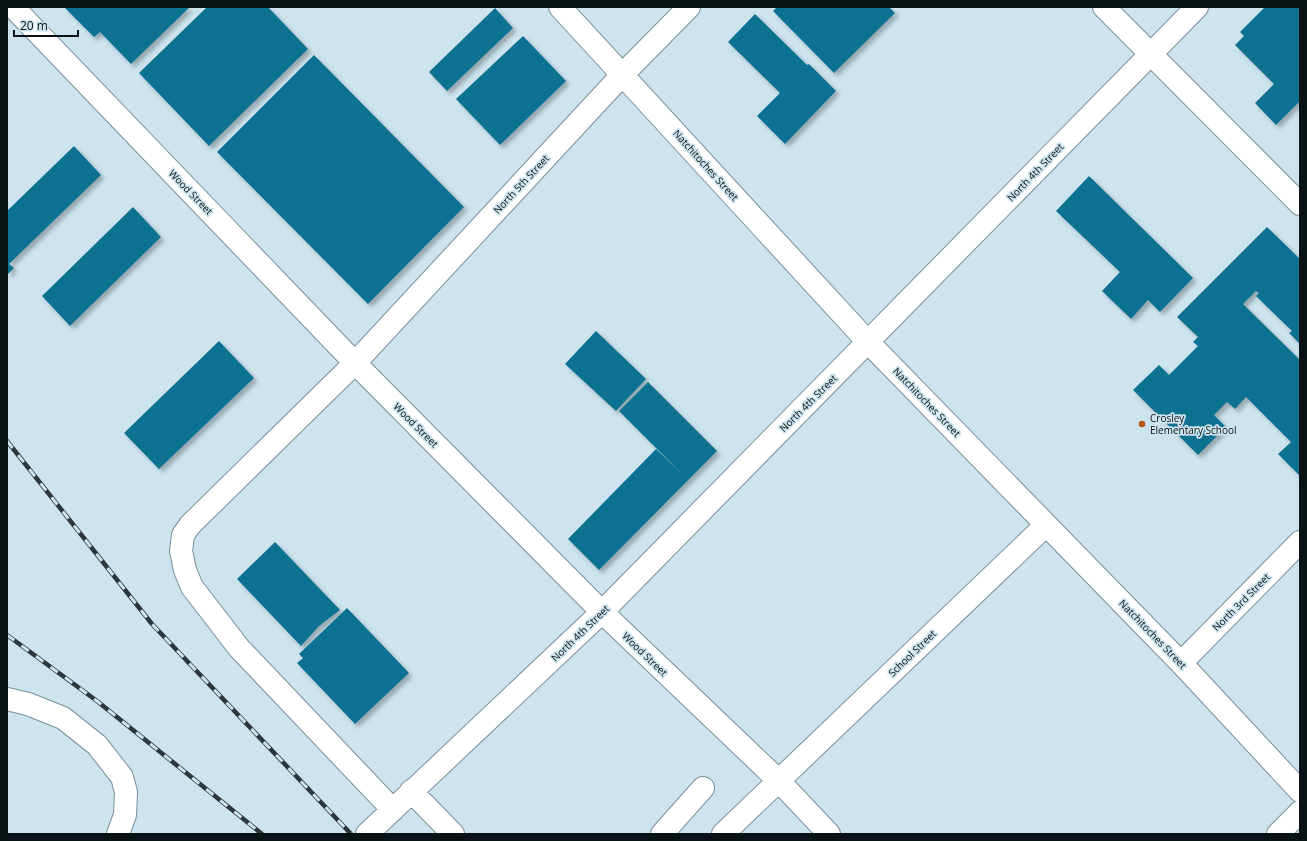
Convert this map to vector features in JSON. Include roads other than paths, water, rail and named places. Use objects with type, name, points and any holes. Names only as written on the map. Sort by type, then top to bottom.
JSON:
[{"type":"street","name":"Wood Street","points":[[13,7],[355,363],[602,612],[779,781],[829,834]]},
{"type":"street","name":"Natchitoches Street","points":[[560,7],[868,342],[1182,662],[1300,791]]},
{"type":"street","name":"North 5th Street","points":[[393,810],[239,648],[192,587],[185,570],[181,551],[183,534],[190,525],[355,363],[623,74],[689,7]]},
{"type":"street","points":[[1104,7],[1300,204]]},
{"type":"street","name":"North 4th Street","points":[[367,834],[602,612],[1197,7]]},
{"type":"street","name":"School Street","points":[[723,834],[1046,525]]},
{"type":"street","name":"North 3rd Street","points":[[1182,662],[1300,542]]},
{"type":"street","points":[[7,699],[28,704],[63,718],[97,745],[122,777],[126,792],[125,815],[118,834]]},
{"type":"street","points":[[662,834],[703,788]]},
{"type":"street","points":[[411,791],[453,834]]},
{"type":"street","points":[[1278,834],[1300,812]]},
{"type":"railway","points":[[7,441],[152,624],[351,834]]},
{"type":"railway","points":[[7,635],[97,701],[262,834]]},
{"type":"place","name":"Crosley Elementary School","points":[[1142,424]]}]
